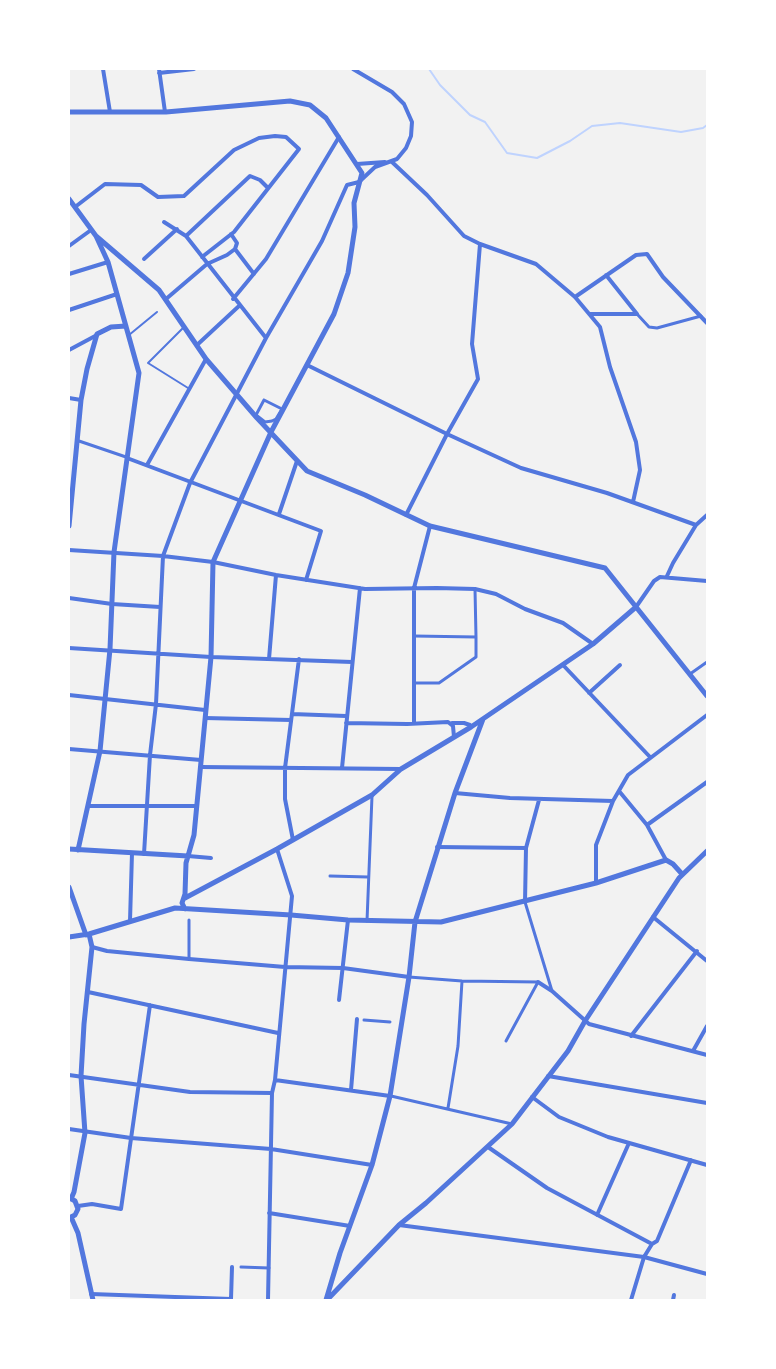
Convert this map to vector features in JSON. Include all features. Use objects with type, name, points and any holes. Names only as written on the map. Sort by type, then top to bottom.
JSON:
[{"type":"street","points":[[103,69],[111,112]]},
{"type":"street","points":[[166,112],[159,71],[194,69]]},
{"type":"street","points":[[144,854],[150,755],[156,704],[163,555],[190,483],[266,338],[322,241],[347,185],[359,182],[375,167],[397,159],[406,148],[411,136],[412,122],[404,104],[392,92],[353,69]]},
{"type":"street","points":[[69,112],[166,112],[290,101],[310,105],[326,118],[362,173],[354,203],[355,227],[348,273],[334,314],[271,432],[213,562],[211,657],[194,835],[188,856],[182,905],[185,909]]},
{"type":"street","points":[[233,298],[266,259],[339,136]]},
{"type":"street","points":[[75,207],[105,184],[141,185],[158,197],[184,196],[234,150],[259,138],[286,137],[299,149],[231,234],[202,257]]},
{"type":"street","points":[[357,164],[392,162],[427,195],[464,236],[536,264],[575,297],[600,327],[610,367],[636,442],[640,470],[633,501]]},
{"type":"street","points":[[186,236],[250,176],[260,180],[268,188]]},
{"type":"street","points":[[69,199],[96,236],[108,262],[139,373],[114,552],[110,650],[100,751],[78,850]]},
{"type":"street","points":[[164,222],[186,236],[266,338]]},
{"type":"street","points":[[144,259],[177,229]]},
{"type":"street","points":[[69,246],[92,230]]},
{"type":"street","points":[[166,299],[207,264],[235,249],[237,243],[231,234]]},
{"type":"street","points":[[96,236],[144,276],[166,299],[206,359],[297,461],[314,475],[365,495],[430,526],[605,568],[707,696]]},
{"type":"street","points":[[406,515],[478,379],[472,344],[480,244]]},
{"type":"street","points":[[235,249],[254,274]]},
{"type":"street","points":[[575,297],[636,255],[647,254],[663,277],[707,323]]},
{"type":"street","points":[[69,274],[108,262],[112,257],[123,258]]},
{"type":"street","points":[[606,275],[649,327],[657,328],[701,316]]},
{"type":"street","points":[[69,310],[117,294]]},
{"type":"street","points":[[197,345],[239,306]]},
{"type":"street","points":[[589,314],[637,314]]},
{"type":"street","points":[[69,350],[111,327],[126,326]]},
{"type":"street","points":[[69,526],[81,400],[97,334]]},
{"type":"street","points":[[147,465],[206,359]]},
{"type":"street","points":[[307,365],[521,468],[633,501],[696,525]]},
{"type":"street","points":[[69,398],[81,400]]},
{"type":"street","points":[[264,400],[273,405],[282,409],[276,419],[265,422],[256,415],[264,400]]},
{"type":"street","points":[[77,440],[321,531],[306,580]]},
{"type":"street","points":[[279,514],[297,461]]},
{"type":"street","points":[[667,576],[696,525],[707,515]]},
{"type":"street","points":[[414,723],[414,588],[430,526]]},
{"type":"street","points":[[69,550],[163,555],[360,588],[475,589],[496,594],[525,609],[563,623],[593,644]]},
{"type":"street","points":[[269,659],[276,575]]},
{"type":"street","points":[[175,908],[187,896],[277,849],[372,795],[401,769],[471,727],[563,665],[593,644],[636,607],[654,581],[660,577],[707,581]]},
{"type":"street","points":[[342,768],[360,588]]},
{"type":"street","points":[[414,683],[439,683],[476,657],[475,589]]},
{"type":"street","points":[[69,598],[160,607]]},
{"type":"street","points":[[414,636],[476,636]]},
{"type":"street","points":[[69,648],[211,657],[352,662]]},
{"type":"street","points":[[292,840],[285,799],[285,768],[299,659]]},
{"type":"street","points":[[690,674],[707,662]]},
{"type":"street","points":[[563,665],[650,757]]},
{"type":"street","points":[[589,693],[620,665]]},
{"type":"street","points":[[69,696],[205,710]]},
{"type":"street","points":[[292,714],[346,716]]},
{"type":"street","points":[[596,883],[596,845],[613,801],[628,775],[707,715]]},
{"type":"street","points":[[204,718],[291,720]]},
{"type":"street","points":[[327,1300],[372,1164],[390,1096],[409,977],[415,922],[455,793],[483,719]]},
{"type":"street","points":[[346,723],[464,723],[471,727],[473,742]]},
{"type":"street","points":[[452,723],[454,737]]},
{"type":"street","points":[[69,749],[201,760]]},
{"type":"street","points":[[201,767],[401,769]]},
{"type":"street","points":[[647,825],[707,782]]},
{"type":"street","points":[[619,791],[647,825],[666,860],[682,874]]},
{"type":"street","points":[[455,793],[539,800],[613,801]]},
{"type":"street","points":[[367,921],[372,795]]},
{"type":"street","points":[[539,800],[526,848],[525,902],[552,991]]},
{"type":"street","points":[[88,806],[197,806]]},
{"type":"street","points":[[437,847],[526,848]]},
{"type":"street","points":[[69,849],[211,858]]},
{"type":"street","points":[[268,1300],[272,1093],[292,896],[277,849]]},
{"type":"street","points":[[327,1300],[399,1225],[512,1124],[568,1051],[585,1021],[682,874],[707,851]]},
{"type":"street","points":[[130,921],[132,853]]},
{"type":"street","points":[[69,937],[87,934],[175,908],[367,921],[441,921],[596,883],[666,860]]},
{"type":"street","points":[[330,876],[368,877]]},
{"type":"street","points":[[69,887],[92,947],[81,1053],[85,1133],[74,1192],[70,1198],[78,1206],[76,1213],[70,1218],[78,1233],[92,1297],[231,1300],[232,1267]]},
{"type":"street","points":[[652,917],[707,961]]},
{"type":"street","points":[[189,920],[189,959]]},
{"type":"street","points":[[339,1000],[348,920]]},
{"type":"street","points":[[92,947],[107,951],[189,959],[285,967],[343,968],[409,977],[462,981],[538,982],[552,991],[585,1021],[631,1036],[707,1055]]},
{"type":"street","points":[[631,1036],[697,951]]},
{"type":"street","points":[[448,1108],[459,1046],[462,981]]},
{"type":"street","points":[[506,1041],[538,982]]},
{"type":"street","points":[[88,992],[278,1033]]},
{"type":"street","points":[[78,1206],[92,1204],[121,1209],[150,1005]]},
{"type":"street","points":[[351,1090],[357,1019]]},
{"type":"street","points":[[364,1020],[390,1023]]},
{"type":"street","points":[[692,1051],[707,1026]]},
{"type":"street","points":[[69,1075],[190,1092],[272,1093]]},
{"type":"street","points":[[547,1076],[707,1103]]},
{"type":"street","points":[[274,1080],[390,1096],[512,1124]]},
{"type":"street","points":[[532,1097],[559,1117],[608,1137],[707,1165]]},
{"type":"street","points":[[69,1130],[131,1138],[270,1149],[372,1164]]},
{"type":"street","points":[[597,1215],[629,1143]]},
{"type":"street","points":[[488,1147],[547,1188],[652,1244]]},
{"type":"street","points":[[631,1300],[644,1257],[652,1244],[657,1241],[691,1160]]},
{"type":"street","points":[[269,1213],[350,1226]]},
{"type":"street","points":[[399,1225],[644,1257],[707,1274]]},
{"type":"street","points":[[241,1267],[269,1268]]},
{"type":"lane","points":[[129,335],[157,312]]},
{"type":"lane","points":[[184,326],[148,363],[188,388]]},
{"type":"waterway","points":[[429,69],[440,85],[470,115],[485,122],[507,153],[537,158],[570,141],[592,126],[620,123],[681,132],[703,128],[707,125]]}]
